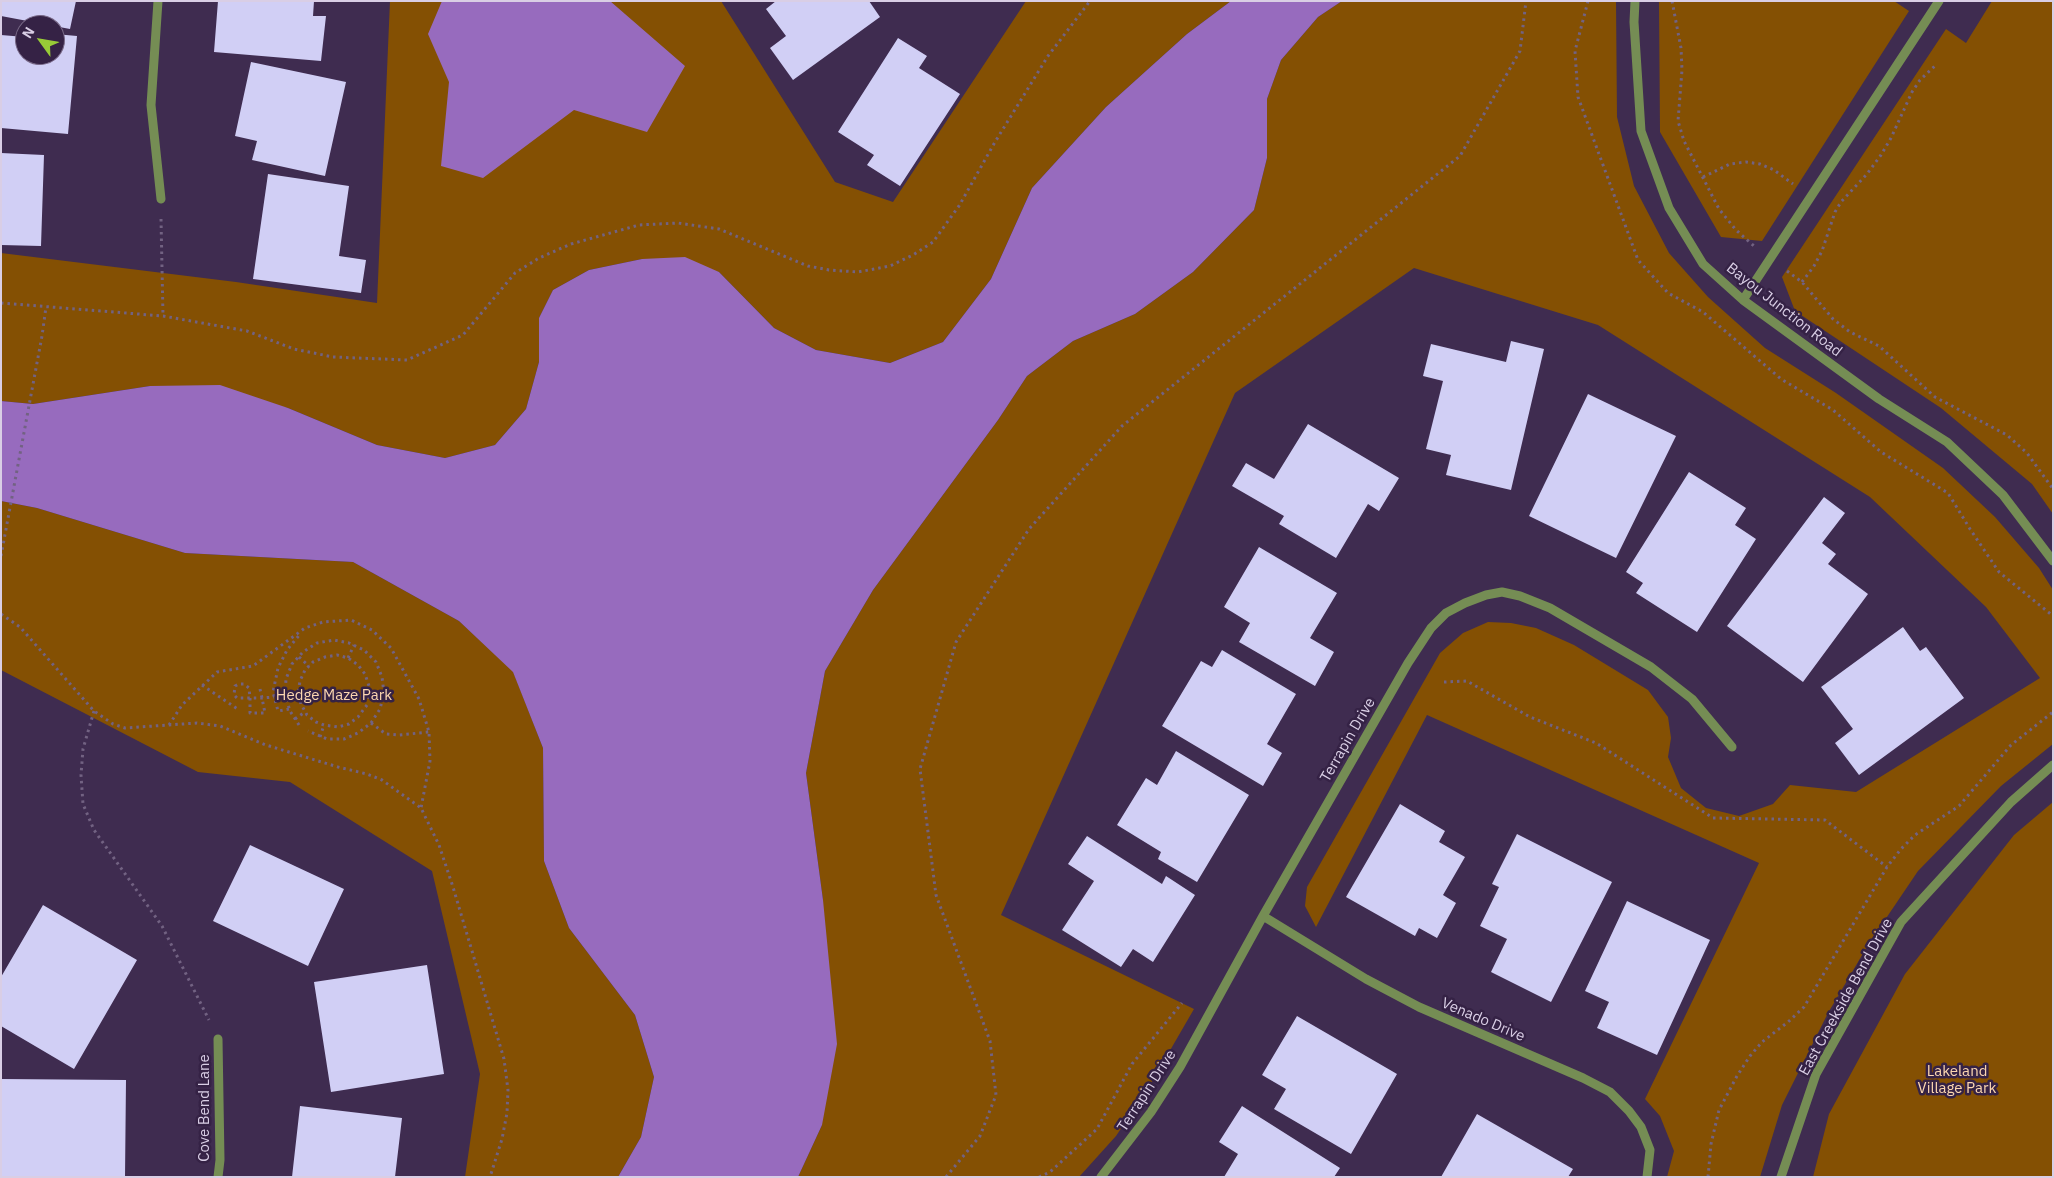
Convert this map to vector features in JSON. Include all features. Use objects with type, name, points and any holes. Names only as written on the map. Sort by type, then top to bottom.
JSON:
[{"type":"street","points":[[158,1],[151,105],[161,199]]},
{"type":"street","name":"Bayou Junction Road","points":[[1635,1],[1634,22],[1641,131],[1669,208],[1703,264],[1743,300],[1879,399],[1947,442],[2004,495],[2053,560]]},
{"type":"street","points":[[1743,300],[1939,1]]},
{"type":"street","name":"Terrapin Drive","points":[[1101,1177],[1152,1112],[1180,1067],[1263,916],[1422,642],[1431,628],[1446,613],[1486,595],[1502,592],[1520,596],[1550,608],[1651,667],[1692,699],[1732,747]]},
{"type":"street","name":"East Creekside Bend Drive","points":[[1780,1177],[1816,1074],[1901,922],[2011,802],[2053,765]]},
{"type":"street","name":"Venado Drive","points":[[1263,916],[1366,979],[1419,1007],[1583,1078],[1610,1092],[1629,1111],[1641,1127],[1650,1150],[1647,1177]]},
{"type":"street","name":"Cove Bend Lane","points":[[218,1039],[220,1160],[218,1177]]},
{"type":"path","points":[[1,303],[163,316],[248,331],[294,348],[333,356],[407,360],[463,336],[515,273],[539,258],[571,244],[639,225],[678,223],[719,229],[808,266],[829,270],[858,272],[890,266],[914,255],[934,242],[959,206],[995,142],[1048,56],[1090,1]]},
{"type":"path","points":[[946,1177],[980,1136],[996,1095],[990,1041],[936,895],[920,769],[956,642],[1029,529],[1122,426],[1460,156],[1520,51],[1526,1]]},
{"type":"path","points":[[1672,1],[1681,48],[1682,70],[1678,122],[1684,141],[1719,209],[1736,230],[1770,259],[1802,282],[1833,319],[1850,332],[1879,346],[1936,397],[2007,435],[2026,453],[2053,489]]},
{"type":"path","points":[[1802,282],[1814,266],[1822,250],[1834,212],[1881,155],[1912,92],[1920,80],[1937,64]]},
{"type":"path","points":[[1703,177],[1730,164],[1746,162],[1760,164],[1774,170],[1811,196]]},
{"type":"path","points":[[161,199],[163,316]]},
{"type":"path","points":[[1,556],[46,307]]},
{"type":"path","points":[[1,614],[20,627],[74,691],[105,720],[125,728],[196,722],[220,726],[266,745],[367,774],[390,785],[421,808],[436,839],[444,862],[504,1059],[508,1090],[507,1113],[502,1139],[490,1177]]},
{"type":"path","points":[[169,725],[182,705],[216,672],[253,666],[306,628],[323,622],[351,620],[372,630],[391,648],[419,699],[429,732],[430,761],[421,808]]},
{"type":"path","points":[[289,709],[278,711],[274,697],[273,692],[278,668],[287,650],[306,628]]},
{"type":"path","points":[[299,725],[289,709],[285,695],[286,679],[292,664],[298,657],[317,643],[334,640],[354,645],[364,650],[376,662],[382,677],[384,693],[380,709],[371,723],[358,733],[344,739],[327,739],[308,731]]},
{"type":"path","points":[[348,658],[354,645]]},
{"type":"path","points":[[367,705],[358,717],[349,724],[338,727],[324,725],[316,722],[305,712],[298,692],[300,681],[309,666],[325,656],[337,655],[348,658],[366,674],[369,686],[369,700]]},
{"type":"path","points":[[298,657],[309,666]]},
{"type":"path","points":[[1444,682],[1467,681],[1530,717],[1596,743],[1713,818],[1824,820],[1888,867]]},
{"type":"path","points":[[237,698],[234,694],[235,686],[244,684],[249,688],[250,713],[265,714],[260,689]]},
{"type":"path","points":[[202,685],[238,710]]},
{"type":"path","points":[[237,698],[274,697]]},
{"type":"path","points":[[233,706],[237,698]]},
{"type":"path","points":[[94,711],[83,749],[81,775],[83,804],[94,830],[162,926],[218,1039]]},
{"type":"path","points":[[294,718],[305,712]]},
{"type":"path","points":[[1708,1177],[1711,1144],[1719,1110],[1738,1076],[1750,1056],[1762,1042],[1804,1007],[1900,849],[1915,835],[1959,806],[2010,745],[2053,712]]},
{"type":"path","points":[[371,723],[386,734],[400,735],[429,732]]},
{"type":"path","points":[[320,737],[324,725]]},
{"type":"path","points":[[1039,1177],[1050,1172],[1098,1128],[1132,1064],[1182,1003]]},
{"type":"green space","points":[[390,1],[721,1],[835,182],[893,202],[1026,1],[1231,1],[1187,34],[1106,107],[1032,188],[991,279],[943,342],[890,363],[816,350],[774,328],[719,272],[642,259],[589,270],[553,290],[539,318],[539,362],[526,409],[495,445],[445,458],[377,445],[288,408],[150,386],[33,404],[1,401],[1,253],[236,282],[377,303]]},
{"type":"green space","points":[[1342,1],[1616,1],[1617,117],[1634,186],[1669,253],[1708,297],[1765,348],[1836,393],[1943,468],[1995,517],[2039,568],[2053,590],[2053,744],[2001,786],[1918,871],[1868,945],[1828,1013],[1782,1105],[1760,1177],[1667,1177],[1674,1151],[1660,1116],[1645,1099],[1759,863],[1427,715],[1316,927],[1305,906],[1307,887],[1440,653],[1463,633],[1488,622],[1511,623],[1536,628],[1574,645],[1648,690],[1668,717],[1671,738],[1668,757],[1681,788],[1706,808],[1739,816],[1773,804],[1790,785],[1856,792],[2040,678],[1986,607],[1870,497],[1598,325],[1414,268],[1235,393],[1001,915],[1194,1009],[1150,1085],[1116,1136],[1079,1177],[798,1177],[822,1125],[823,900],[806,773],[825,671],[873,590],[998,420],[1027,376],[1073,341],[1135,314],[1193,272],[1254,210],[1267,158],[1267,99],[1281,60],[1318,17]]},
{"type":"green space","points":[[1659,1],[1894,1],[1909,11],[1762,241],[1721,237],[1660,132]]},
{"type":"green space","points":[[1992,1],[2053,1],[2053,514],[2032,484],[1941,408],[1795,311],[1782,277],[1946,29],[1966,43]]},
{"type":"green space","name":"Hedge Maze Park","points":[[1,501],[37,508],[185,553],[353,562],[459,621],[513,671],[543,748],[544,861],[569,928],[635,1015],[654,1077],[641,1137],[618,1177],[465,1177],[480,1074],[432,871],[290,782],[198,772],[1,670]]},
{"type":"green space","name":"Lakeland Village Park","points":[[2053,802],[2053,1177],[1813,1177],[1829,1114],[1905,974],[2014,835]]},
{"type":"shaded area","points":[[442,1],[610,1],[685,66],[647,132],[574,110],[483,178],[441,166],[449,82],[428,34]]},
{"type":"shaded area","points":[[1231,1],[1342,1],[1318,17],[1281,60],[1267,99],[1267,158],[1254,210],[1193,272],[1135,314],[1073,341],[1027,376],[998,420],[873,590],[825,671],[806,773],[823,900],[837,1044],[822,1125],[798,1177],[618,1177],[641,1137],[654,1077],[635,1015],[569,928],[544,861],[543,748],[513,672],[459,621],[353,562],[185,553],[37,508],[1,501],[1,401],[33,404],[150,386],[220,385],[288,408],[377,445],[445,458],[495,445],[526,409],[539,362],[539,318],[553,290],[589,270],[642,259],[685,257],[719,272],[774,328],[816,350],[890,363],[943,342],[991,279],[1032,188],[1106,107],[1187,34]]},
{"type":"building","points":[[1,1],[76,1],[70,29],[65,28],[65,15],[15,15],[15,19],[1,16]]},
{"type":"building","points":[[218,1],[314,1],[313,16],[326,16],[321,61],[214,52]]},
{"type":"building","points":[[776,1],[869,1],[880,17],[793,80],[770,48],[786,36],[766,9]]},
{"type":"building","points":[[1,35],[15,36],[15,65],[65,65],[65,35],[77,36],[68,134],[1,128]]},
{"type":"building","points":[[898,38],[927,56],[919,68],[960,94],[900,186],[867,165],[874,155],[838,132]]},
{"type":"building","points":[[251,62],[346,82],[325,176],[252,160],[257,141],[235,136]]},
{"type":"building","points":[[1,153],[44,155],[41,246],[1,245]]},
{"type":"building","points":[[268,174],[349,186],[339,256],[366,260],[361,293],[253,279]]},
{"type":"building","points":[[1511,341],[1544,349],[1511,490],[1446,475],[1451,455],[1426,449],[1443,381],[1423,376],[1431,344],[1506,362]]},
{"type":"building","points":[[1588,394],[1676,436],[1616,558],[1529,516]]},
{"type":"building","points":[[1308,424],[1399,478],[1379,511],[1368,504],[1336,558],[1279,524],[1284,516],[1232,486],[1246,463],[1274,479]]},
{"type":"building","points":[[1689,472],[1746,508],[1735,525],[1756,539],[1697,632],[1636,593],[1643,583],[1626,572]]},
{"type":"building","points":[[1824,497],[1845,513],[1822,543],[1836,554],[1828,564],[1868,594],[1803,682],[1727,626]]},
{"type":"building","points":[[1259,547],[1337,593],[1310,638],[1334,652],[1315,686],[1239,642],[1250,623],[1224,607]]},
{"type":"building","points":[[1903,627],[1920,651],[1926,647],[1964,698],[1859,775],[1835,743],[1853,729],[1821,687]]},
{"type":"building","points":[[1222,650],[1296,694],[1267,744],[1282,753],[1263,786],[1162,726],[1201,661],[1212,667]]},
{"type":"building","points":[[1176,751],[1249,795],[1197,882],[1158,859],[1161,852],[1117,825],[1146,778],[1157,785]]},
{"type":"building","points":[[1400,804],[1445,831],[1439,842],[1465,857],[1443,895],[1456,903],[1437,938],[1419,928],[1415,936],[1346,897]]},
{"type":"building","points":[[1517,834],[1612,882],[1551,1002],[1491,972],[1507,939],[1480,926],[1499,887],[1492,884]]},
{"type":"building","points":[[1087,836],[1162,884],[1166,876],[1195,895],[1153,962],[1133,949],[1121,967],[1062,930],[1094,881],[1068,864]]},
{"type":"building","points":[[250,845],[344,889],[308,966],[213,921]]},
{"type":"building","points":[[1627,901],[1710,940],[1657,1055],[1597,1028],[1609,1002],[1585,991]]},
{"type":"building","points":[[43,905],[137,960],[74,1069],[1,1026],[1,977]]},
{"type":"building","points":[[427,965],[444,1074],[331,1092],[314,982]]},
{"type":"building","points":[[1297,1016],[1397,1074],[1351,1154],[1274,1109],[1286,1089],[1262,1075]]},
{"type":"building","points":[[1,1079],[126,1080],[125,1177],[1,1177]]},
{"type":"building","points":[[300,1106],[402,1118],[395,1177],[292,1177]]},
{"type":"building","points":[[1242,1106],[1340,1168],[1334,1177],[1224,1177],[1238,1154],[1219,1142]]},
{"type":"building","points":[[1477,1114],[1573,1169],[1568,1177],[1441,1177]]}]
